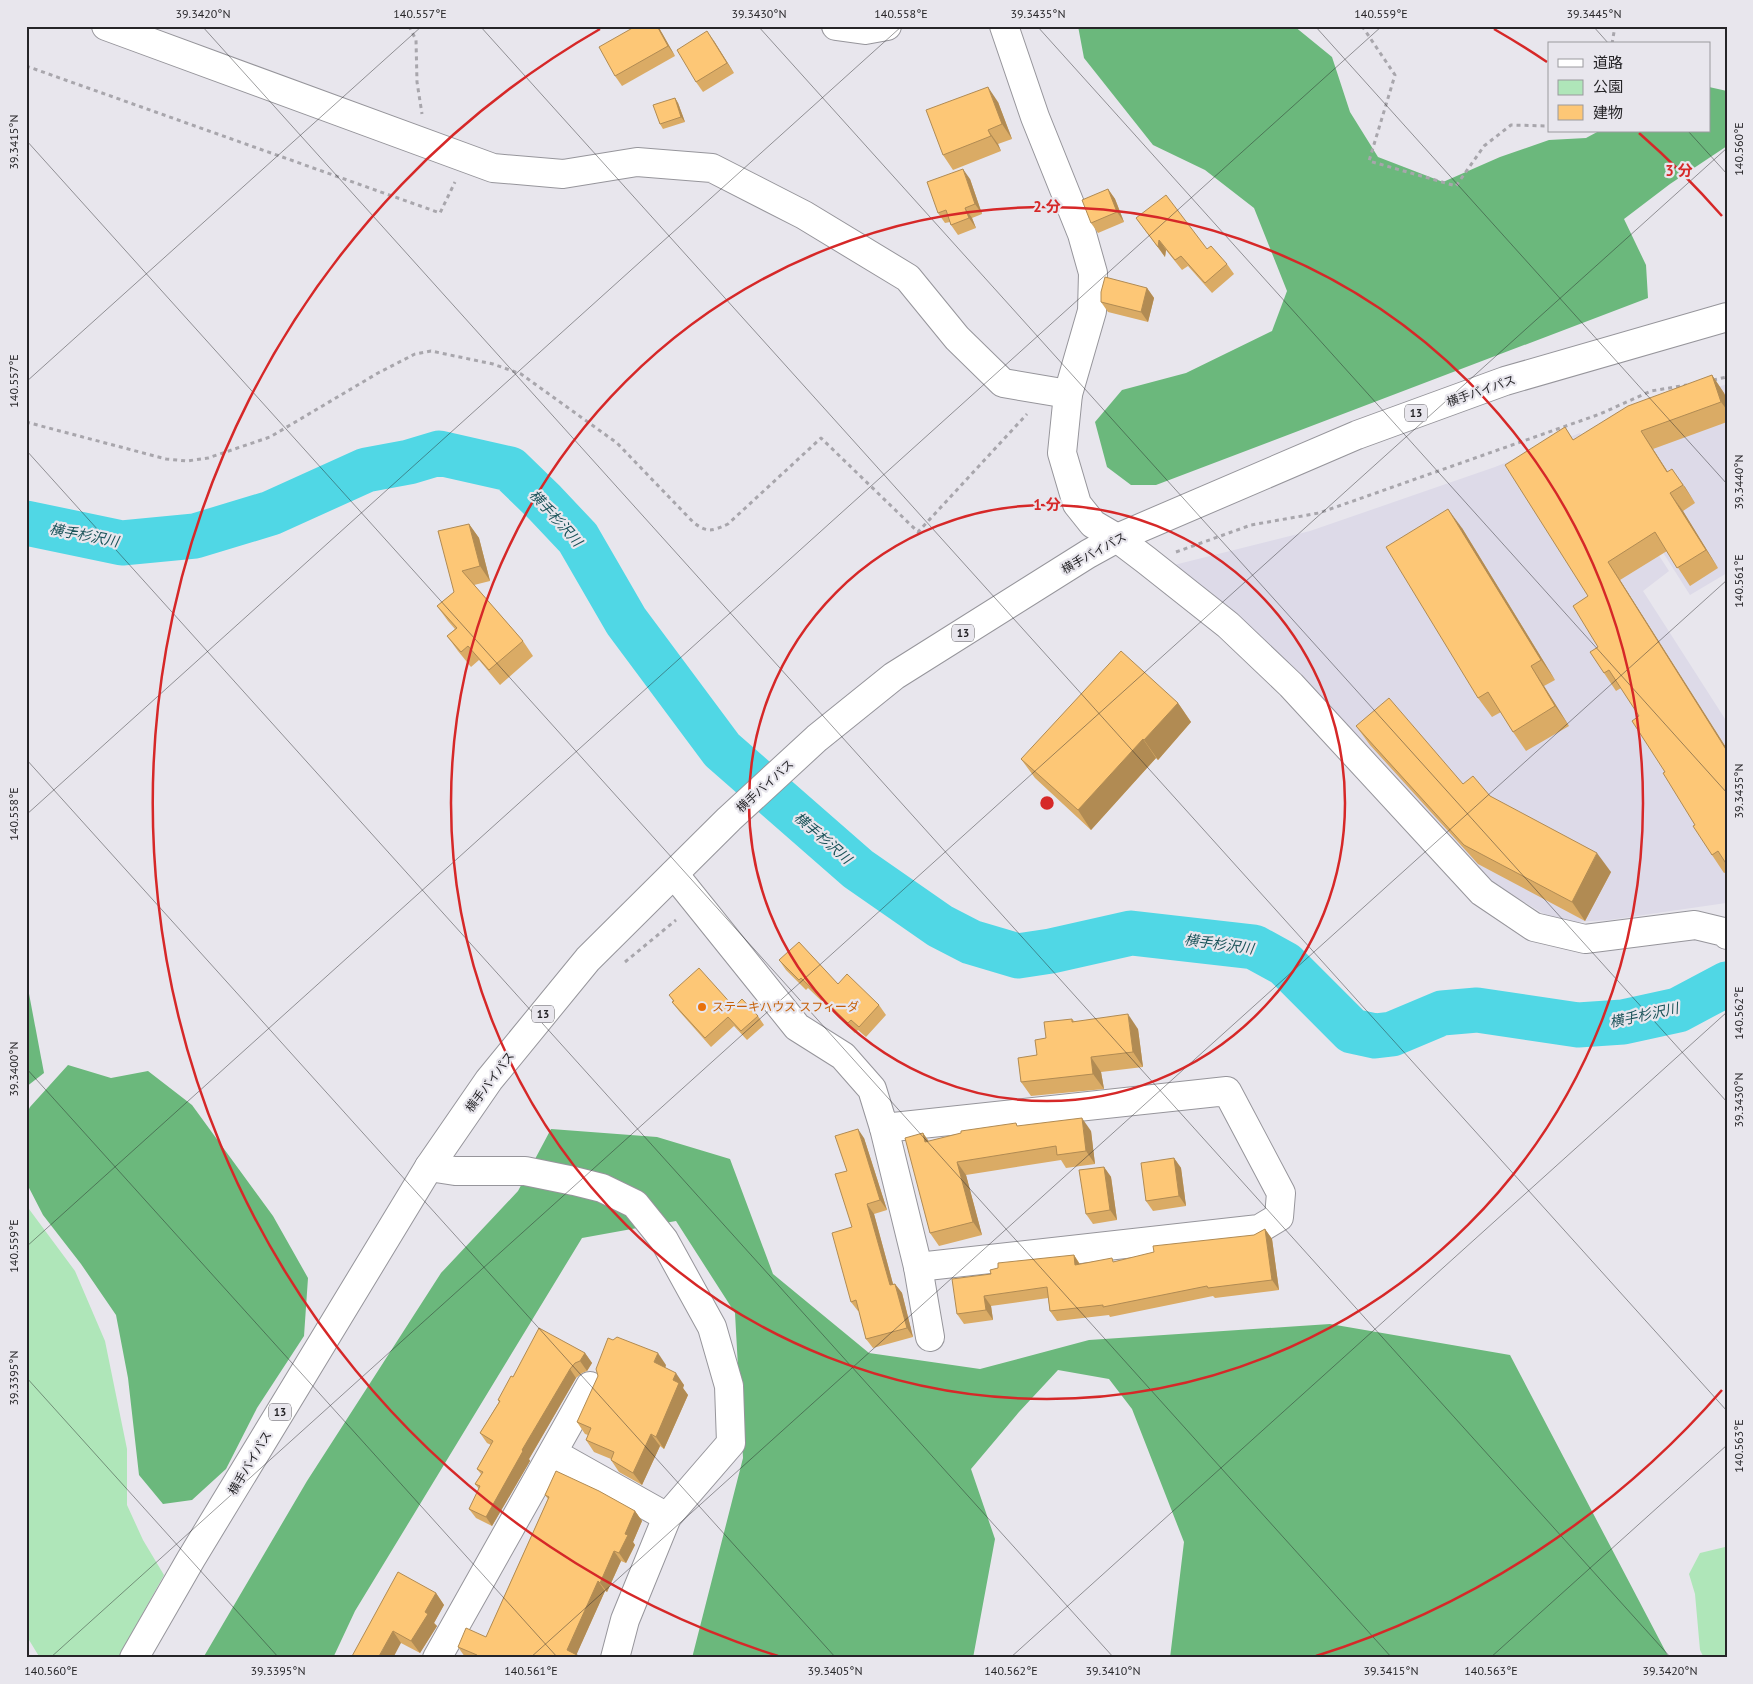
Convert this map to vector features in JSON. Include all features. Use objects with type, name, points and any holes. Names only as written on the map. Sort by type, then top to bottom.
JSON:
[{"type":"main road","points":[[106,26],[493,168],[563,174],[637,162],[712,168],[804,215],[908,278],[957,338],[1003,383],[1056,392]]},
{"type":"main road","points":[[836,26],[865,30],[887,26]]},
{"type":"main road","points":[[1004,26],[1035,117],[1082,234],[1093,273],[1092,311],[1056,392],[1062,453],[1077,504],[1093,524],[1144,558],[1228,625],[1291,685],[1482,892],[1534,927],[1585,939],[1695,925],[1724,932],[1727,935]]},
{"type":"main road","name":"横手バイパス","points":[[134,1658],[201,1542],[429,1167],[489,1080],[588,959],[729,819],[817,738],[894,676],[1116,538],[1366,431],[1505,381],[1727,317]]},
{"type":"main road","points":[[674,874],[798,1027],[842,1056],[872,1089],[884,1128],[918,1267],[930,1337]]},
{"type":"main road","points":[[884,1128],[1227,1091],[1281,1193],[1279,1217],[1259,1229],[918,1267]]},
{"type":"main road","points":[[429,1167],[455,1171],[525,1171],[574,1180],[602,1188],[635,1204],[664,1240],[712,1327],[729,1386],[731,1442],[667,1517],[625,1620],[615,1658]]},
{"type":"main road","points":[[437,1658],[590,1386]]},
{"type":"main road","points":[[553,1453],[667,1517]]},
{"type":"path","points":[[409,26],[416,40],[417,82],[420,107],[432,146]]},
{"type":"path","points":[[1362,26],[1395,75],[1369,161],[1456,186],[1484,146],[1511,125],[1548,126]]},
{"type":"path","points":[[1612,42],[1615,26]]},
{"type":"path","points":[[26,66],[440,213],[467,159]]},
{"type":"path","points":[[26,422],[166,459],[187,461],[208,458],[270,437],[378,373],[414,354],[432,351],[493,364],[521,374],[617,443],[694,523],[704,530],[713,530],[728,524],[821,438],[918,532],[1028,414],[1056,392]]},
{"type":"path","points":[[1708,381],[1727,378]]},
{"type":"path","points":[[1144,558],[1176,552],[1251,526],[1319,513],[1600,414],[1651,391],[1689,384]]},
{"type":"path","points":[[623,964],[696,901]]},
{"type":"shaded area","points":[[1727,384],[1727,573],[1690,595],[1586,431]]},
{"type":"shaded area","points":[[1580,433],[1669,571],[1643,591],[1727,722],[1726,903],[1609,920],[1559,923],[1476,873],[1174,565],[1310,531],[1495,467]]},
{"type":"green space","points":[[1078,26],[1294,26],[1332,57],[1350,112],[1378,157],[1443,182],[1500,157],[1549,140],[1586,138],[1597,132],[1710,132],[1710,87],[1727,91],[1727,146],[1670,184],[1624,219],[1646,265],[1648,298],[1156,485],[1131,485],[1107,467],[1095,422],[1122,390],[1186,373],[1272,331],[1287,291],[1254,208],[1205,170],[1153,145],[1084,58]]},
{"type":"green space","points":[[26,978],[44,1073],[26,1087]]},
{"type":"green space","points":[[68,1065],[111,1078],[148,1071],[192,1105],[273,1216],[308,1278],[304,1336],[257,1408],[226,1469],[192,1500],[163,1504],[139,1475],[128,1378],[116,1315],[81,1264],[43,1215],[26,1182],[26,1115],[30,1107]]},
{"type":"green space","points":[[551,1129],[657,1137],[730,1159],[773,1274],[869,1353],[980,1369],[1089,1340],[1330,1324],[1510,1355],[1669,1658],[1170,1658],[1184,1542],[1132,1409],[1109,1379],[1058,1370],[1019,1412],[971,1469],[995,1539],[973,1658],[692,1658],[743,1458],[735,1313],[676,1221],[582,1238],[355,1611],[333,1658],[203,1658],[307,1481],[441,1273],[518,1191]]},
{"type":"green space","points":[[26,1205],[75,1271],[105,1341],[127,1449],[127,1505],[143,1540],[164,1575],[118,1658],[40,1658],[26,1635]]},
{"type":"green space","points":[[1727,1548],[1727,1658],[1704,1658],[1700,1650],[1695,1594],[1689,1574],[1700,1553]]},
{"type":"building","points":[[636,26],[657,26],[668,46],[615,76],[599,47]]},
{"type":"building","points":[[707,31],[727,63],[696,82],[677,50]]},
{"type":"building","points":[[988,87],[1002,124],[988,130],[991,136],[943,155],[926,110]]},
{"type":"building","points":[[675,98],[681,117],[660,124],[653,105]]},
{"type":"building","points":[[963,169],[975,204],[965,208],[969,218],[951,225],[946,210],[938,213],[927,182]]},
{"type":"building","points":[[1108,189],[1117,212],[1091,223],[1082,200]]},
{"type":"building","points":[[1166,195],[1207,249],[1211,246],[1227,264],[1205,283],[1181,256],[1175,260],[1159,240],[1158,247],[1136,218]]},
{"type":"building","points":[[1105,277],[1147,288],[1141,312],[1101,302],[1101,292]]},
{"type":"building","points":[[1712,375],[1721,402],[1641,431],[1667,472],[1672,469],[1683,485],[1670,493],[1706,550],[1677,568],[1655,532],[1608,562],[1727,751],[1727,865],[1718,851],[1712,855],[1693,826],[1695,825],[1663,773],[1665,772],[1632,721],[1639,716],[1609,670],[1604,673],[1590,652],[1598,647],[1573,606],[1588,596],[1505,465],[1565,427],[1573,440],[1628,406]]},
{"type":"building","points":[[1448,509],[1541,660],[1531,666],[1555,706],[1513,732],[1488,692],[1478,698],[1386,547]]},
{"type":"building","points":[[469,524],[480,566],[462,571],[523,641],[489,670],[468,646],[461,652],[447,636],[457,628],[437,606],[454,592],[438,531]]},
{"type":"building","points":[[1121,651],[1178,703],[1078,810],[1021,759]]},
{"type":"building","points":[[1389,698],[1463,784],[1473,776],[1490,796],[1597,853],[1572,902],[1464,845],[1356,726]]},
{"type":"building","points":[[799,942],[838,984],[847,974],[879,1005],[859,1027],[851,1020],[848,1023],[801,978],[799,980],[779,960]]},
{"type":"building","points":[[699,968],[734,1007],[742,999],[758,1016],[741,1031],[728,1017],[705,1038],[672,1002],[674,1001],[669,995]]},
{"type":"building","points":[[1128,1014],[1133,1052],[1091,1057],[1093,1074],[1021,1082],[1018,1058],[1037,1055],[1035,1040],[1046,1038],[1044,1022],[1072,1019],[1072,1022]]},
{"type":"building","points":[[1082,1118],[1086,1151],[1057,1155],[1056,1146],[957,1162],[973,1222],[930,1233],[905,1138],[923,1133],[925,1142],[961,1133],[961,1131],[1016,1123],[1017,1126]]},
{"type":"building","points":[[858,1129],[880,1200],[867,1204],[890,1285],[895,1284],[907,1328],[866,1339],[856,1300],[851,1302],[832,1233],[852,1227],[835,1174],[847,1171],[835,1136]]},
{"type":"building","points":[[1174,1158],[1179,1196],[1146,1201],[1141,1163]]},
{"type":"building","points":[[1104,1167],[1110,1210],[1086,1214],[1079,1170]]},
{"type":"building","points":[[1265,1229],[1272,1280],[1208,1288],[1207,1286],[1103,1307],[1103,1305],[1050,1311],[1047,1287],[984,1296],[986,1310],[957,1314],[952,1279],[991,1274],[990,1270],[998,1268],[998,1263],[1074,1255],[1075,1265],[1112,1258],[1113,1262],[1154,1252],[1153,1246],[1254,1235]]},
{"type":"building","points":[[539,1328],[585,1353],[580,1361],[575,1363],[570,1369],[522,1450],[486,1517],[469,1509],[480,1486],[475,1484],[483,1472],[477,1469],[493,1441],[480,1433],[500,1401],[498,1400],[511,1376],[513,1377]]},
{"type":"building","points":[[617,1337],[658,1353],[654,1362],[676,1373],[673,1380],[679,1383],[656,1437],[651,1434],[633,1473],[611,1460],[614,1452],[586,1440],[591,1428],[577,1422],[598,1376],[596,1369],[608,1338],[613,1340]]},
{"type":"building","points":[[556,1471],[599,1491],[635,1511],[625,1534],[628,1535],[619,1553],[614,1551],[600,1583],[598,1581],[567,1650],[583,1658],[476,1658],[477,1655],[458,1647],[466,1628],[486,1637],[549,1497],[545,1495]]},
{"type":"building","points":[[398,1572],[436,1593],[425,1612],[428,1614],[411,1641],[393,1631],[378,1658],[351,1658]]},
{"type":"waterway","name":"横手杉沢川","points":[[26,523],[122,543],[195,536],[271,513],[366,470],[409,462],[439,453],[510,469],[578,538],[626,621],[722,750],[858,869],[940,926],[971,942],[1018,956],[1051,951],[1131,933],[1254,947],[1285,964],[1352,1031],[1375,1036],[1392,1034],[1442,1013],[1477,1010],[1578,1025],[1623,1022],[1678,1010],[1727,984]]},
{"type":"place","name":"ステーキハウス スフィーダ","points":[[702,1007]]}]
